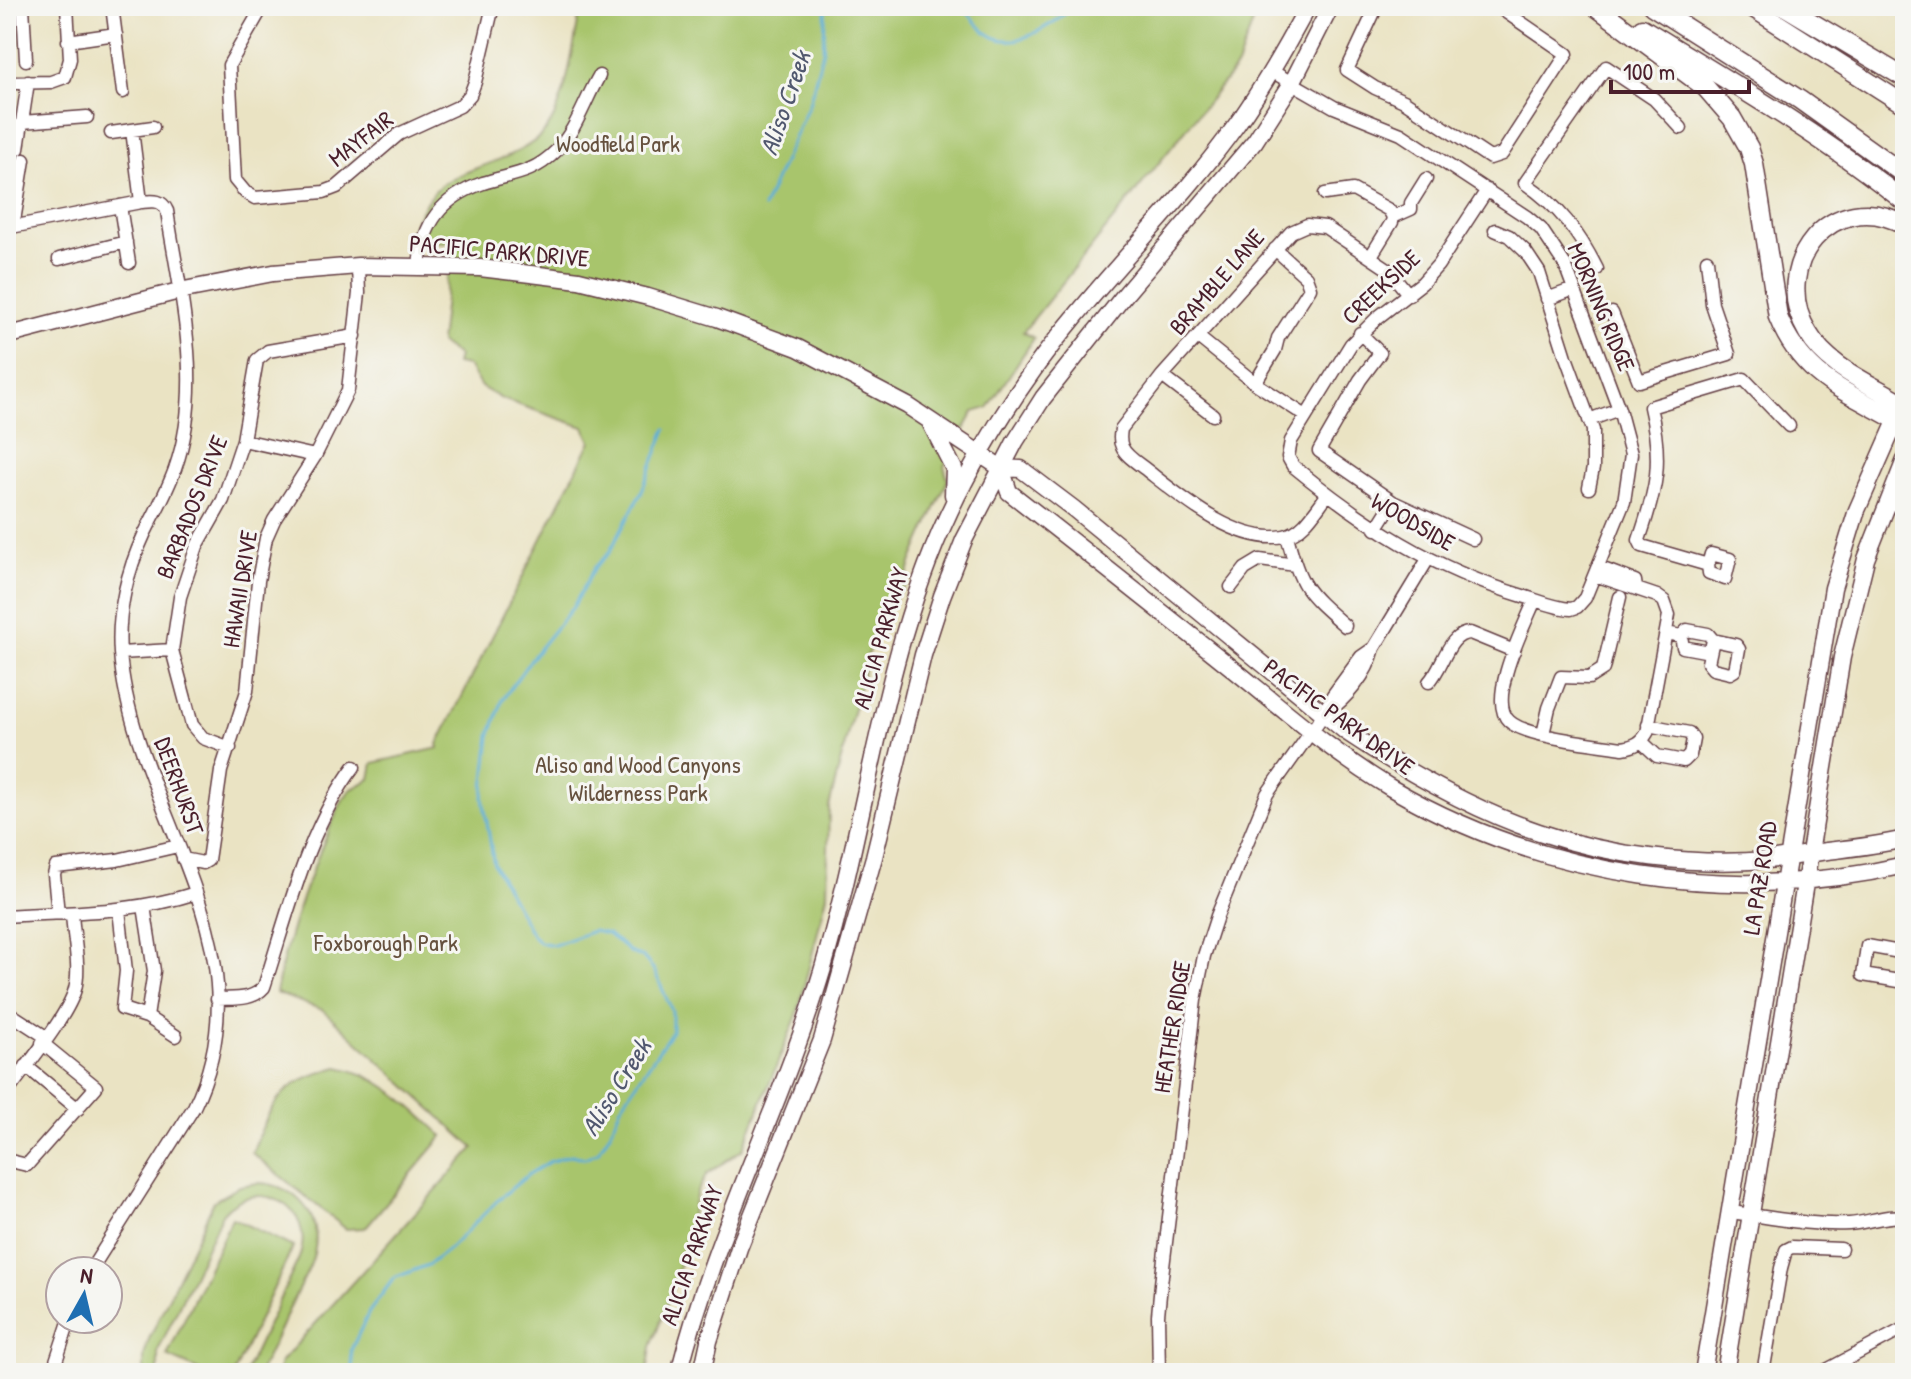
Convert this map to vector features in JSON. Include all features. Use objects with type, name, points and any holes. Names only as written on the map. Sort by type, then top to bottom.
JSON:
[{"type":"highway","points":[[1595,6],[1706,88],[1732,118],[1754,164],[1774,298],[1784,332],[1803,361],[1815,371],[1903,411]]},
{"type":"highway","points":[[1606,6],[1804,128],[1867,171],[1905,202]]},
{"type":"highway","points":[[1652,6],[1800,100],[1905,175]]},
{"type":"highway","points":[[1750,6],[1905,105]]},
{"type":"highway","points":[[1784,6],[1905,78]]},
{"type":"highway","points":[[1903,411],[1817,346],[1800,318],[1795,279],[1809,243],[1837,220],[1863,214],[1905,225]]},
{"type":"main road","name":"ALICIA PARKWAY","points":[[679,1373],[704,1282],[798,1045],[824,965],[899,647],[925,571],[952,506],[1018,392],[1071,321],[1216,150],[1273,72],[1308,6]]},
{"type":"main road","name":"ALICIA PARKWAY","points":[[702,1373],[739,1248],[822,1040],[877,843],[923,655],[968,531],[1043,398],[1081,348],[1255,141],[1292,83],[1331,6]]},
{"type":"main road","name":"PACIFIC PARK DRIVE","points":[[6,336],[179,291],[273,273],[358,266],[425,266],[539,275],[579,280],[648,297],[798,348],[928,419],[1001,468],[1023,471],[1323,715],[1384,757],[1461,799],[1539,832],[1604,848],[1704,860],[1765,860],[1905,839]]},
{"type":"main road","name":"LA PAZ ROAD","points":[[1703,1373],[1833,588],[1857,510],[1903,411]]},
{"type":"main road","points":[[928,419],[955,470],[952,506]]},
{"type":"main road","name":"LA PAZ ROAD","points":[[1725,1373],[1809,854],[1852,614],[1866,559],[1905,460]]},
{"type":"main road","name":"PACIFIC PARK DRIVE","points":[[1001,468],[1009,492],[1311,732],[1390,787],[1446,816],[1509,843],[1582,864],[1661,880],[1785,882],[1905,865]]},
{"type":"main road","points":[[1509,843],[1527,837],[1578,851],[1604,848]]},
{"type":"street","points":[[23,6],[26,60]]},
{"type":"street","points":[[6,83],[51,82],[65,77],[70,59],[67,6]]},
{"type":"street","points":[[112,6],[123,92]]},
{"type":"street","name":"MAYFAIR","points":[[263,6],[229,65],[235,180],[255,198],[324,192],[337,187],[399,134],[460,106],[470,95],[475,82],[493,6]]},
{"type":"street","points":[[1377,6],[1347,70],[1404,101],[1490,158],[1502,154],[1567,54],[1500,8]]},
{"type":"street","points":[[68,41],[116,34]]},
{"type":"street","points":[[1597,269],[1574,228],[1544,196],[1525,183],[1606,67],[1654,99],[1681,128]]},
{"type":"street","name":"MORNING RIDGE","points":[[1273,72],[1334,107],[1379,124],[1423,147],[1527,217],[1552,244],[1565,265],[1619,409],[1631,454],[1624,502],[1585,598],[1577,607]]},
{"type":"street","points":[[425,266],[426,230],[440,209],[460,194],[484,183],[509,178],[533,168],[556,151],[572,129],[584,100],[599,76]]},
{"type":"street","points":[[28,82],[10,228],[141,202],[132,130]]},
{"type":"street","points":[[22,122],[87,117]]},
{"type":"street","points":[[1423,147],[1438,124]]},
{"type":"street","points":[[111,133],[153,127]]},
{"type":"street","points":[[1393,217],[1411,209],[1411,203],[1426,179]]},
{"type":"street","points":[[1325,194],[1353,190],[1389,210],[1392,222],[1371,256]]},
{"type":"street","name":"CREEKSIDE","points":[[1306,416],[1360,333],[1409,295],[1438,265],[1487,190]]},
{"type":"street","name":"DEERHURST","points":[[100,1255],[194,1107],[207,1081],[213,1062],[217,999],[210,935],[128,710],[120,653],[123,598],[143,538],[175,469],[190,402],[189,349],[165,206],[156,200],[141,202]]},
{"type":"street","points":[[120,206],[129,263]]},
{"type":"street","name":"BRAMBLE LANE","points":[[1287,536],[1255,534],[1207,516],[1185,501],[1125,452],[1120,439],[1125,420],[1291,232],[1307,225],[1325,227],[1388,269],[1409,295]]},
{"type":"street","points":[[1552,244],[1574,228]]},
{"type":"street","points":[[1495,230],[1509,236],[1525,251],[1539,272],[1595,443],[1589,488]]},
{"type":"street","points":[[59,259],[126,242]]},
{"type":"street","points":[[1255,383],[1275,350],[1278,338],[1310,288],[1306,277],[1275,249]]},
{"type":"street","points":[[1612,313],[1639,381],[1729,354],[1712,304],[1707,260]]},
{"type":"street","name":"HAWAII DRIVE","points":[[183,859],[203,863],[208,860],[221,771],[247,691],[258,581],[266,538],[315,456],[348,390],[359,293],[358,266]]},
{"type":"street","points":[[1547,299],[1574,289]]},
{"type":"street","points":[[1360,333],[1380,353],[1319,447],[1322,453],[1393,502],[1473,539]]},
{"type":"street","name":"BARBADOS DRIVE","points":[[230,748],[203,738],[192,725],[172,650],[180,597],[197,546],[223,500],[243,440],[257,360],[268,351],[355,336]]},
{"type":"street","points":[[1198,337],[1255,383],[1306,416]]},
{"type":"street","points":[[1599,356],[1625,348]]},
{"type":"street","points":[[1162,376],[1213,415]]},
{"type":"street","points":[[1708,565],[1642,546],[1639,540],[1656,484],[1658,446],[1650,407],[1744,379],[1789,426]]},
{"type":"street","points":[[1589,420],[1619,409]]},
{"type":"street","name":"WOODSIDE","points":[[1306,416],[1291,441],[1288,457],[1293,466],[1376,529],[1428,559],[1490,585],[1563,608],[1577,607]]},
{"type":"street","points":[[243,440],[315,456]]},
{"type":"street","points":[[1629,480],[1656,484]]},
{"type":"street","points":[[1328,494],[1304,525],[1287,536],[1308,594],[1345,626]]},
{"type":"street","points":[[1376,529],[1393,502]]},
{"type":"street","name":"HEATHER RIDGE","points":[[1159,1373],[1158,1315],[1195,1000],[1204,956],[1217,916],[1267,794],[1323,715],[1333,695],[1361,657],[1374,648],[1428,559]]},
{"type":"street","points":[[1231,587],[1245,569],[1260,560],[1295,565]]},
{"type":"street","points":[[1535,600],[1514,651],[1501,702],[1509,721],[1517,727],[1543,734],[1612,747],[1633,747],[1642,742],[1648,725],[1669,615],[1664,601],[1637,591],[1635,581],[1596,571]]},
{"type":"street","points":[[1543,734],[1561,677],[1589,678],[1603,669],[1620,597]]},
{"type":"street","points":[[1666,633],[1681,636],[1687,630],[1708,634],[1712,646]]},
{"type":"street","points":[[1429,682],[1440,671],[1455,637],[1462,633],[1470,633],[1514,651]]},
{"type":"street","points":[[120,653],[172,650]]},
{"type":"street","points":[[1642,742],[1657,756],[1684,761],[1690,755],[1693,739],[1689,733],[1648,725]]},
{"type":"street","points":[[217,999],[248,998],[264,987],[305,863],[336,791],[354,767]]},
{"type":"street","points":[[6,1094],[67,1008],[75,989],[76,974],[65,913],[54,875],[56,867],[117,860],[178,846]]},
{"type":"street","points":[[6,916],[119,910],[196,893]]},
{"type":"street","points":[[144,906],[154,971],[147,1017]]},
{"type":"street","points":[[119,910],[126,971],[122,1009],[147,1017],[176,1036]]},
{"type":"street","points":[[1905,953],[1867,946],[1863,975],[1905,982]]},
{"type":"street","points":[[6,1011],[96,1087],[27,1165],[6,1160]]},
{"type":"street","points":[[26,1066],[78,1109]]},
{"type":"street","points":[[1730,1212],[1808,1224],[1852,1224],[1905,1217]]},
{"type":"street","points":[[1763,1373],[1786,1250],[1792,1247],[1841,1249]]},
{"type":"street","points":[[1821,1373],[1905,1328]]},
{"type":"street","points":[[52,1373],[65,1335]]},
{"type":"green space","points":[[581,6],[1259,6],[1237,66],[1023,332],[1034,338],[988,408],[974,412],[944,466],[948,480],[912,560],[904,587],[877,618],[829,807],[827,895],[797,1015],[743,1149],[707,1174],[697,1192],[676,1279],[651,1347],[647,1373],[279,1373],[279,1364],[474,1148],[323,1010],[276,993],[287,944],[303,895],[342,801],[350,790],[370,779],[373,763],[439,748],[438,744],[591,441],[584,427],[502,399],[481,387],[468,366],[456,364],[458,356],[440,343],[451,243],[407,241],[424,206],[438,188],[449,180],[522,149],[546,130],[564,88]]},
{"type":"green space","points":[[338,1067],[382,1085],[443,1136],[365,1228],[346,1229],[252,1153],[266,1119],[281,1096],[303,1080]]},
{"type":"green space","points":[[258,1183],[282,1189],[302,1202],[309,1212],[316,1235],[310,1266],[259,1373],[245,1373],[299,1258],[303,1240],[300,1224],[292,1211],[281,1202],[267,1197],[251,1197],[236,1202],[222,1214],[158,1351],[158,1373],[144,1373],[144,1356],[149,1339],[214,1201],[240,1186]]},
{"type":"green space","points":[[232,1218],[293,1247],[234,1373],[205,1373],[167,1356]]},
{"type":"waterway","name":"Aliso Creek","points":[[763,208],[809,104],[823,51],[826,6]]},
{"type":"waterway","name":"Aliso Creek","points":[[963,6],[986,32],[1003,40],[1024,38],[1073,6]]},
{"type":"waterway","name":"Aliso Creek","points":[[353,1373],[351,1350],[369,1312],[394,1278],[428,1265],[529,1174],[549,1162],[571,1155],[585,1158],[598,1152],[621,1106],[672,1031],[672,1011],[654,970],[643,957],[631,953],[608,934],[593,931],[554,945],[539,942],[531,933],[494,865],[483,798],[490,736],[503,699],[573,607],[595,567],[609,553],[641,493],[666,429]]},
{"type":"park label","name":"Woodfield Park","points":[[618,144]]},
{"type":"park label","name":"Aliso and Wood Canyons Wilderness Park","points":[[638,779]]},
{"type":"park label","name":"Foxborough Park","points":[[386,943]]}]
